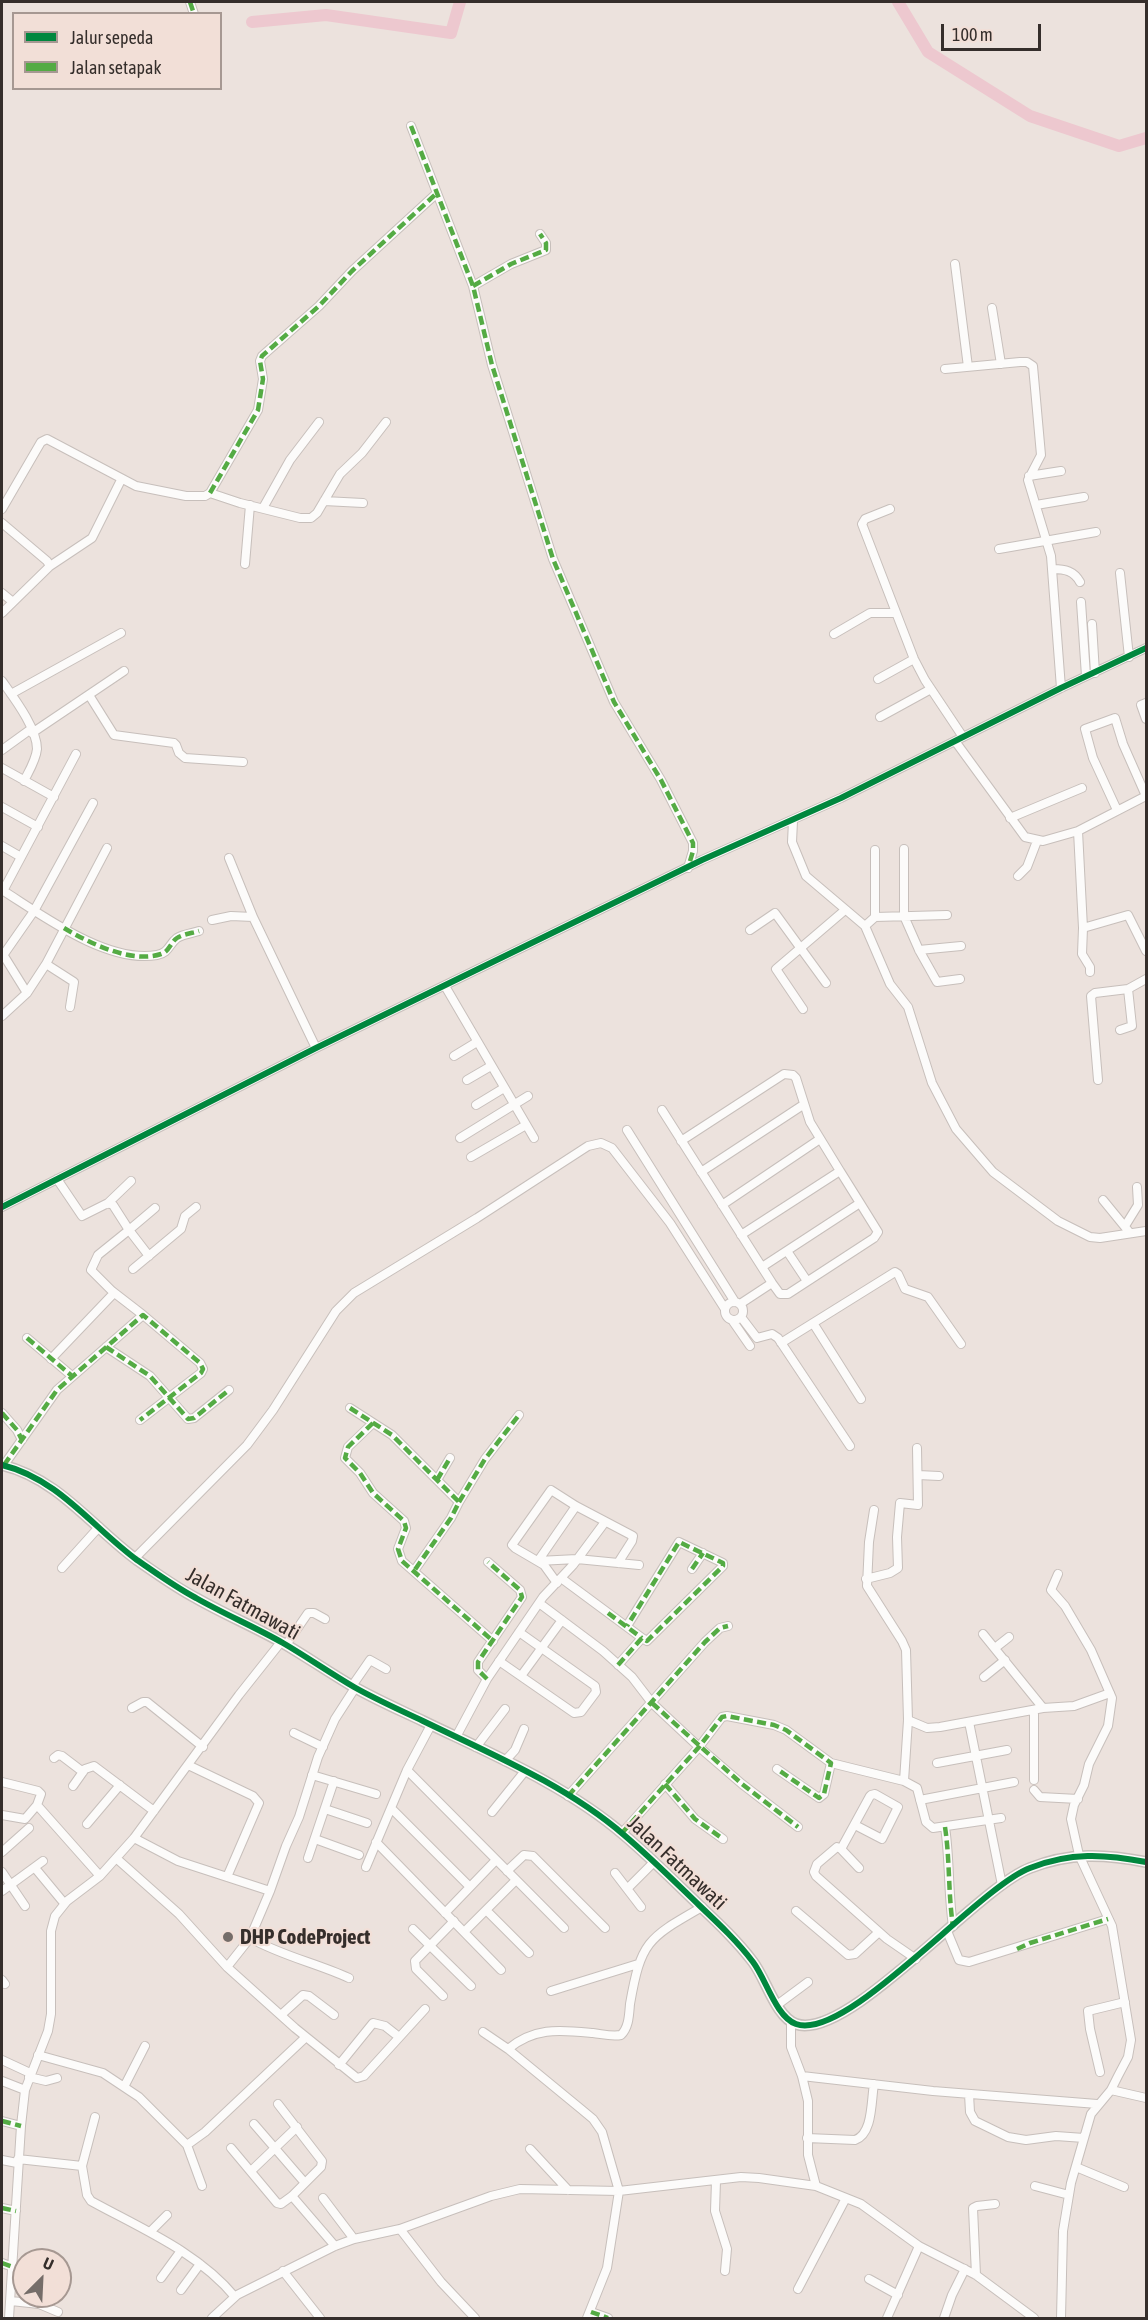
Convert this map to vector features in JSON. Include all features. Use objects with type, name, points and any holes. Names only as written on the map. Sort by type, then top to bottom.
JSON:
[{"type":"street","points":[[411,126],[437,193],[478,282],[492,365],[553,559],[614,702],[661,780],[693,843],[688,868]]},
{"type":"street","points":[[2,508],[41,442],[45,439],[121,480],[154,491],[186,496],[205,496],[210,493],[258,410],[264,379],[260,361],[262,356],[319,306],[352,271],[437,193]]},
{"type":"street","points":[[478,282],[546,250],[547,245],[540,234]]},
{"type":"street","points":[[955,264],[969,367]]},
{"type":"street","points":[[992,308],[1001,364]]},
{"type":"street","points":[[945,369],[1027,362],[1033,366],[1041,455],[1029,476],[1029,488],[1047,541],[1053,569],[1061,688]]},
{"type":"street","points":[[263,508],[290,460],[319,422]]},
{"type":"street","points":[[210,493],[308,519],[315,515],[340,474],[362,453],[386,422]]},
{"type":"street","points":[[1029,476],[1061,471]]},
{"type":"street","points":[[2,614],[50,566],[92,538],[121,480]]},
{"type":"street","points":[[1036,505],[1084,496]]},
{"type":"street","points":[[324,501],[363,503]]},
{"type":"street","points":[[245,564],[250,505]]},
{"type":"street","points":[[890,509],[865,519],[862,524],[896,613],[914,659],[959,739],[1010,818],[1025,837],[1036,841],[1078,831],[1146,796],[1123,744],[1115,718],[1085,729],[1093,758],[1117,810]]},
{"type":"street","points":[[2,523],[50,566]]},
{"type":"street","points":[[999,549],[1096,532]]},
{"type":"street","points":[[1053,569],[1071,572],[1080,582]]},
{"type":"street","points":[[1120,573],[1129,657]]},
{"type":"street","points":[[2,593],[13,602]]},
{"type":"street","points":[[1081,602],[1086,676]]},
{"type":"street","points":[[834,634],[870,613],[877,611],[896,613]]},
{"type":"street","points":[[1092,624],[1095,673]]},
{"type":"street","points":[[24,781],[37,750],[24,713],[5,688],[121,633]]},
{"type":"street","points":[[2,1207],[316,1048],[706,858],[793,820],[1146,648]]},
{"type":"street","points":[[878,679],[914,659]]},
{"type":"street","points":[[2,750],[124,671]]},
{"type":"street","points":[[880,717],[931,689]]},
{"type":"street","points":[[89,695],[114,735],[176,744],[179,753],[185,758],[243,762]]},
{"type":"street","points":[[1146,703],[1140,705],[1146,719]]},
{"type":"street","points":[[76,754],[2,890],[34,911],[105,949],[154,956],[165,953],[177,938],[200,931]]},
{"type":"street","points":[[2,768],[54,797]]},
{"type":"street","points":[[1010,818],[1082,788]]},
{"type":"street","points":[[27,993],[3,956],[34,911],[93,803]]},
{"type":"street","points":[[2,807],[38,827]]},
{"type":"street","points":[[793,820],[792,842],[806,876],[865,926],[890,984],[908,1007],[932,1083],[956,1129],[993,1172],[1058,1221],[1082,1234],[1100,1238],[1146,1231]]},
{"type":"street","points":[[1078,831],[1083,928],[1082,954],[1090,967],[1090,972]]},
{"type":"street","points":[[1018,876],[1028,867],[1036,841]]},
{"type":"street","points":[[2,846],[21,857]]},
{"type":"street","points":[[2,1016],[27,993],[46,964],[107,848]]},
{"type":"street","points":[[904,849],[904,916],[937,982],[960,979]]},
{"type":"street","points":[[875,850],[875,917]]},
{"type":"street","points":[[230,858],[253,917],[316,1048]]},
{"type":"street","points":[[803,1009],[776,969],[845,910]]},
{"type":"street","points":[[750,930],[775,913],[826,983]]},
{"type":"street","points":[[865,926],[875,917],[947,915]]},
{"type":"street","points":[[1083,928],[1128,915],[1146,951]]},
{"type":"street","points":[[212,920],[231,916],[253,917]]},
{"type":"street","points":[[919,950],[961,946]]},
{"type":"street","points":[[46,964],[74,982],[70,1007]]},
{"type":"street","points":[[1098,1080],[1091,996],[1095,993],[1128,989],[1146,979]]},
{"type":"street","points":[[445,987],[534,1138]]},
{"type":"street","points":[[1120,1030],[1131,1028],[1132,1024],[1128,989]]},
{"type":"street","points":[[454,1056],[477,1042]]},
{"type":"street","points":[[467,1080],[491,1066]]},
{"type":"street","points":[[662,1110],[681,1141],[741,1235],[780,1294],[784,1295],[877,1236],[877,1230],[820,1139],[803,1105],[796,1078],[793,1075],[784,1074],[681,1141]]},
{"type":"street","points":[[476,1105],[504,1088]]},
{"type":"street","points":[[460,1138],[528,1096]]},
{"type":"street","points":[[701,1172],[803,1105]]},
{"type":"street","points":[[471,1157],[526,1125]]},
{"type":"street","points":[[627,1130],[743,1310],[741,1317]]},
{"type":"street","points":[[722,1205],[820,1139]]},
{"type":"street","points":[[135,1558],[247,1445],[273,1410],[336,1311],[354,1293],[477,1218],[588,1146],[601,1143],[612,1148],[670,1223],[725,1309],[726,1316],[732,1320],[750,1346]]},
{"type":"street","points":[[741,1235],[840,1171]]},
{"type":"street","points":[[57,1179],[82,1216],[106,1204],[131,1181]]},
{"type":"street","points":[[1125,1226],[1138,1205],[1137,1188]]},
{"type":"street","points":[[1103,1200],[1130,1233]]},
{"type":"street","points":[[762,1267],[861,1203]]},
{"type":"street","points":[[106,1204],[113,1205],[149,1256]]},
{"type":"street","points":[[133,1269],[181,1229],[185,1216],[196,1207]]},
{"type":"street","points":[[140,1420],[201,1373],[203,1367],[114,1293],[91,1269],[98,1255],[155,1208]]},
{"type":"street","points":[[670,1223],[681,1216]]},
{"type":"street","points":[[787,1251],[807,1281]]},
{"type":"street","points":[[781,1342],[895,1272],[905,1289],[927,1298],[961,1344]]},
{"type":"street","points":[[725,1309],[728,1304],[737,1303],[772,1283]]},
{"type":"street","points":[[51,1359],[114,1293]]},
{"type":"street","points":[[3,1465],[41,1410],[72,1376],[143,1315]]},
{"type":"street","points":[[732,1320],[741,1317]]},
{"type":"street","points":[[741,1317],[757,1338],[772,1334],[781,1342],[850,1446]]},
{"type":"street","points":[[813,1323],[861,1399]]},
{"type":"street","points":[[27,1338],[72,1376]]},
{"type":"street","points":[[106,1347],[150,1376],[190,1420],[229,1390]]},
{"type":"street","points":[[350,1408],[392,1435],[459,1502]]},
{"type":"street","points":[[2,1413],[17,1430],[22,1440]]},
{"type":"street","points":[[414,1571],[451,1518],[485,1459],[519,1415]]},
{"type":"street","points":[[373,1423],[348,1447],[345,1458],[360,1473],[374,1493],[404,1521],[406,1528],[398,1554],[402,1561],[493,1641]]},
{"type":"street","points":[[867,1579],[890,1574],[898,1568],[897,1537],[900,1503],[918,1505],[917,1448]]},
{"type":"street","points":[[437,1480],[450,1458]]},
{"type":"street","name":"Jalan Fatmawati","points":[[3,1465],[22,1471],[50,1485],[68,1498],[135,1558],[193,1597],[284,1644],[354,1687],[525,1771],[568,1796],[622,1833],[702,1907],[753,1962],[777,2005],[791,2022]]},
{"type":"street","points":[[918,1475],[939,1476]]},
{"type":"street","points":[[618,1563],[633,1536],[576,1506],[555,1491],[549,1491],[512,1542],[515,1548],[538,1561],[559,1580],[647,1641],[723,1566],[723,1563],[679,1542],[627,1626]]},
{"type":"street","points":[[538,1561],[576,1506]]},
{"type":"street","points":[[874,1510],[867,1579],[871,1595],[906,1650],[908,1720],[904,1780]]},
{"type":"street","points":[[456,1737],[487,1679],[539,1603],[605,1522]]},
{"type":"street","points":[[62,1568],[99,1527]]},
{"type":"street","points":[[692,1569],[703,1553]]},
{"type":"street","points":[[538,1561],[577,1559],[639,1565]]},
{"type":"street","points":[[487,1679],[478,1670],[477,1665],[522,1597],[520,1590],[488,1562]]},
{"type":"street","points":[[1058,1574],[1051,1590],[1065,1606],[1091,1650],[1110,1693],[1112,1709],[1108,1726],[1094,1754],[1071,1819],[1079,1856],[1108,1919],[1118,1955],[1130,2024],[1131,2050],[1111,2090],[1091,2114],[1076,2167],[1063,2231],[1061,2319]]},
{"type":"street","points":[[539,1603],[618,1665],[636,1682],[652,1703],[699,1747],[798,1827]]},
{"type":"street","points":[[14,2248],[17,2161],[25,2090],[48,2031],[51,2014],[51,1931],[54,1916],[64,1903],[100,1876],[134,1838],[239,1695],[284,1644],[308,1612],[325,1619]]},
{"type":"street","points":[[521,1676],[562,1620]]},
{"type":"street","points":[[568,1796],[710,1636],[720,1628],[728,1626]]},
{"type":"street","points":[[499,1661],[576,1714],[581,1712],[596,1692],[595,1686],[519,1632]]},
{"type":"street","points":[[983,1634],[1005,1660],[1039,1709],[1034,1780]]},
{"type":"street","points":[[995,1648],[1009,1637]]},
{"type":"street","points":[[618,1665],[642,1638]]},
{"type":"street","points":[[227,1966],[250,1938],[335,1719],[370,1660],[386,1669]]},
{"type":"street","points":[[984,1677],[1005,1660]]},
{"type":"street","points":[[908,1720],[933,1728],[1039,1709],[1074,1706],[1110,1693]]},
{"type":"street","points":[[132,1708],[147,1702],[203,1747]]},
{"type":"street","points":[[476,1747],[505,1709]]},
{"type":"street","points":[[622,1833],[699,1747],[719,1719],[727,1716],[779,1727],[831,1762],[904,1780],[917,1788],[929,1826],[937,1829],[1001,1818]]},
{"type":"street","points":[[969,1722],[1002,1885]]},
{"type":"street","points":[[366,1868],[407,1770],[431,1725]]},
{"type":"street","points":[[505,1761],[518,1745],[525,1729]]},
{"type":"street","points":[[294,1732],[323,1747]]},
{"type":"street","points":[[938,1763],[1007,1750]]},
{"type":"street","points":[[54,1758],[60,1755],[83,1772]]},
{"type":"street","points":[[777,1769],[819,1798],[824,1794],[831,1762]]},
{"type":"street","points":[[188,1765],[253,1796],[259,1803],[227,1877]]},
{"type":"street","points":[[74,1786],[88,1767],[94,1766],[154,1811]]},
{"type":"street","points":[[407,1770],[564,1928]]},
{"type":"street","points":[[492,1812],[525,1771]]},
{"type":"street","points":[[312,1775],[376,1794]]},
{"type":"street","points":[[308,1858],[334,1781]]},
{"type":"street","points":[[2,1782],[40,1792],[37,1805],[25,1819],[2,1815]]},
{"type":"street","points":[[920,1800],[1014,1782]]},
{"type":"street","points":[[664,1784],[695,1819],[723,1839]]},
{"type":"street","points":[[87,1824],[120,1785]]},
{"type":"street","points":[[1034,1790],[1040,1797],[1078,1799]]},
{"type":"street","points":[[841,1849],[872,1794],[898,1807],[882,1839],[855,1825]]},
{"type":"street","points":[[37,1805],[100,1876]]},
{"type":"street","points":[[391,1808],[470,1887]]},
{"type":"street","points":[[326,1809],[367,1823]]},
{"type":"street","points":[[945,1827],[949,1863],[950,1929],[959,1960],[969,1962],[1108,1919]]},
{"type":"street","points":[[2,1852],[29,1828]]},
{"type":"street","points":[[134,1838],[178,1861],[270,1891]]},
{"type":"street","points":[[315,1839],[359,1855]]},
{"type":"street","points":[[376,1842],[501,1970]]},
{"type":"street","points":[[859,1868],[841,1849],[835,1848],[817,1864],[814,1874],[879,1932],[916,1959]]},
{"type":"street","points":[[507,1871],[524,1855],[533,1856],[605,1928]]},
{"type":"street","points":[[816,2186],[808,2155],[808,2101],[791,2046],[791,2022],[812,2026],[833,2018],[916,1959],[1002,1885],[1028,1868],[1079,1856],[1105,1855],[1146,1862]]},
{"type":"street","points":[[117,1858],[179,1914],[227,1966],[306,2037],[354,2076],[362,2078],[425,2009]]},
{"type":"street","points":[[446,1913],[496,1860]]},
{"type":"street","points":[[2,1891],[43,1861]]},
{"type":"street","points":[[628,1888],[654,1862]]},
{"type":"street","points":[[35,1868],[64,1903]]},
{"type":"street","points":[[2,1872],[25,1906]]},
{"type":"street","points":[[615,1873],[641,1907]]},
{"type":"street","points":[[464,1932],[516,1881]]},
{"type":"street","points":[[508,2049],[529,2034],[541,2032],[566,2031],[621,2035],[627,2025],[638,1964],[655,1936],[702,1907]]},
{"type":"street","points":[[486,1910],[529,1953]]},
{"type":"street","points":[[796,1911],[848,1955],[855,1954],[879,1932]]},
{"type":"street","points":[[443,1996],[416,1969],[415,1964],[453,1921]]},
{"type":"street","points":[[414,1929],[471,1986]]},
{"type":"street","points":[[250,1938],[268,1948],[304,1962],[316,1963],[349,1978]]},
{"type":"street","points":[[551,1991],[638,1964]]},
{"type":"street","points":[[777,2005],[808,1982]]},
{"type":"street","points":[[281,2015],[303,1995],[307,1995],[334,2015]]},
{"type":"street","points":[[1100,2072],[1090,2029],[1089,2011],[1125,2002]]},
{"type":"street","points":[[339,2065],[374,2023],[385,2026],[399,2037]]},
{"type":"street","points":[[483,2032],[508,2049],[593,2120],[602,2132],[620,2191],[607,2268],[589,2315],[608,2319]]},
{"type":"street","points":[[187,2145],[205,2132],[306,2037]]},
{"type":"street","points":[[124,2087],[145,2046]]},
{"type":"street","points":[[38,2055],[97,2070],[140,2097],[187,2145],[202,2186]]},
{"type":"street","points":[[2,2060],[46,2081],[57,2078]]},
{"type":"street","points":[[802,2076],[969,2094],[1097,2104]]},
{"type":"street","points":[[2,2081],[25,2090]]},
{"type":"street","points":[[807,2138],[860,2138],[867,2128],[874,2084]]},
{"type":"street","points":[[1111,2090],[1146,2098]]},
{"type":"street","points":[[969,2094],[970,2112],[975,2121],[1008,2137],[1026,2140],[1056,2136],[1084,2138]]},
{"type":"street","points":[[231,2148],[279,2204],[292,2196],[321,2167],[322,2161],[278,2104]]},
{"type":"street","points":[[95,2117],[82,2166],[87,2195],[91,2201],[150,2232],[200,2264],[223,2283],[235,2297]]},
{"type":"street","points":[[2,2121],[21,2126]]},
{"type":"street","points":[[254,2124],[305,2183]]},
{"type":"street","points":[[251,2171],[297,2127]]},
{"type":"street","points":[[530,2149],[568,2190]]},
{"type":"street","points":[[2,2160],[82,2166]]},
{"type":"street","points":[[1076,2167],[1124,2187]]},
{"type":"street","points":[[212,2319],[235,2297],[335,2246],[354,2239],[400,2229],[491,2196],[520,2189],[620,2191],[741,2177],[816,2186],[846,2198],[871,2211],[919,2246],[976,2275],[1034,2319]]},
{"type":"street","points":[[716,2181],[715,2211],[727,2250],[725,2271]]},
{"type":"street","points":[[1035,2186],[1069,2195]]},
{"type":"street","points":[[292,2196],[335,2246]]},
{"type":"street","points":[[323,2198],[354,2239]]},
{"type":"street","points":[[798,2289],[846,2198]]},
{"type":"street","points":[[976,2275],[973,2208],[995,2204]]},
{"type":"street","points":[[2,2208],[16,2211]]},
{"type":"street","points":[[150,2232],[167,2215]]},
{"type":"street","points":[[400,2229],[441,2282],[475,2319]]},
{"type":"street","points":[[887,2319],[919,2246]]},
{"type":"street","points":[[160,2278],[180,2252]]},
{"type":"street","points":[[182,2290],[200,2264]]},
{"type":"street","points":[[944,2319],[951,2295],[965,2269]]},
{"type":"street","points":[[284,2271],[320,2319]]},
{"type":"street","points":[[869,2279],[898,2295]]},
{"type":"street","points":[[7,2313],[11,2301],[12,2284]]},
{"type":"street","points":[[11,2301],[39,2304],[58,2312]]},
{"type":"waterway","points":[[252,22],[326,15],[451,33],[460,2]]},
{"type":"waterway","points":[[898,2],[928,52],[1030,116],[1119,146],[1146,138]]},
{"type":"marked path","points":[[190,2],[193,12]]},
{"type":"marked path","points":[[411,126],[473,286],[492,365],[553,559],[614,702],[661,780],[693,843],[688,868]]},
{"type":"marked path","points":[[210,493],[258,410],[263,379],[260,361],[262,356],[319,306],[352,271],[437,193]]},
{"type":"marked path","points":[[473,286],[511,264],[546,250],[546,243],[540,234]]},
{"type":"marked path","points":[[64,928],[111,950],[137,956],[161,954],[177,938],[199,931]]},
{"type":"marked path","points":[[4,1465],[57,1390],[143,1315],[200,1363],[203,1369],[201,1373],[140,1420]]},
{"type":"marked path","points":[[27,1338],[72,1376]]},
{"type":"marked path","points":[[106,1347],[150,1376],[188,1419],[194,1418],[229,1390]]},
{"type":"marked path","points":[[350,1408],[392,1435],[459,1502],[451,1518],[414,1571]]},
{"type":"marked path","points":[[2,1413],[17,1430],[22,1440]]},
{"type":"marked path","points":[[459,1502],[485,1459],[519,1415]]},
{"type":"marked path","points":[[373,1423],[348,1447],[345,1458],[360,1473],[373,1493],[404,1521],[406,1528],[398,1549],[402,1561],[493,1641]]},
{"type":"marked path","points":[[437,1480],[450,1458]]},
{"type":"marked path","points":[[618,1665],[642,1638],[647,1641],[723,1566],[723,1563],[679,1542],[627,1626]]},
{"type":"marked path","points":[[692,1569],[703,1553]]},
{"type":"marked path","points":[[487,1679],[478,1670],[478,1662],[522,1597],[520,1590],[488,1562]]},
{"type":"marked path","points":[[608,1613],[642,1638]]},
{"type":"marked path","points":[[568,1796],[705,1642],[720,1628],[728,1626]]},
{"type":"marked path","points":[[652,1703],[742,1784],[798,1827]]},
{"type":"marked path","points":[[622,1833],[699,1747],[722,1717],[774,1725],[786,1730],[831,1763],[824,1794],[819,1798],[777,1769]]},
{"type":"marked path","points":[[665,1784],[695,1819],[723,1839]]},
{"type":"marked path","points":[[945,1827],[953,1926]]},
{"type":"marked path","points":[[1017,1949],[1108,1919]]},
{"type":"marked path","points":[[2,2121],[21,2126]]},
{"type":"marked path","points":[[2,2208],[16,2211]]},
{"type":"marked path","points":[[2,2263],[12,2267]]},
{"type":"marked path","points":[[591,2312],[608,2318]]},
{"type":"cycle path","points":[[2,1207],[316,1048],[702,860],[841,798],[1146,648]]},
{"type":"cycle path","points":[[2,1465],[41,1481],[74,1505],[137,1560],[188,1594],[262,1631],[363,1692],[501,1758],[553,1786],[602,1817],[653,1861],[735,1940],[758,1969],[777,2006],[789,2020],[796,2024],[819,2023],[847,2010],[878,1988],[978,1903],[1007,1881],[1030,1868],[1059,1859],[1088,1856],[1116,1857],[1146,1862]]},
{"type":"place","name":"DHP CodeProject","points":[[228,1937]]}]
